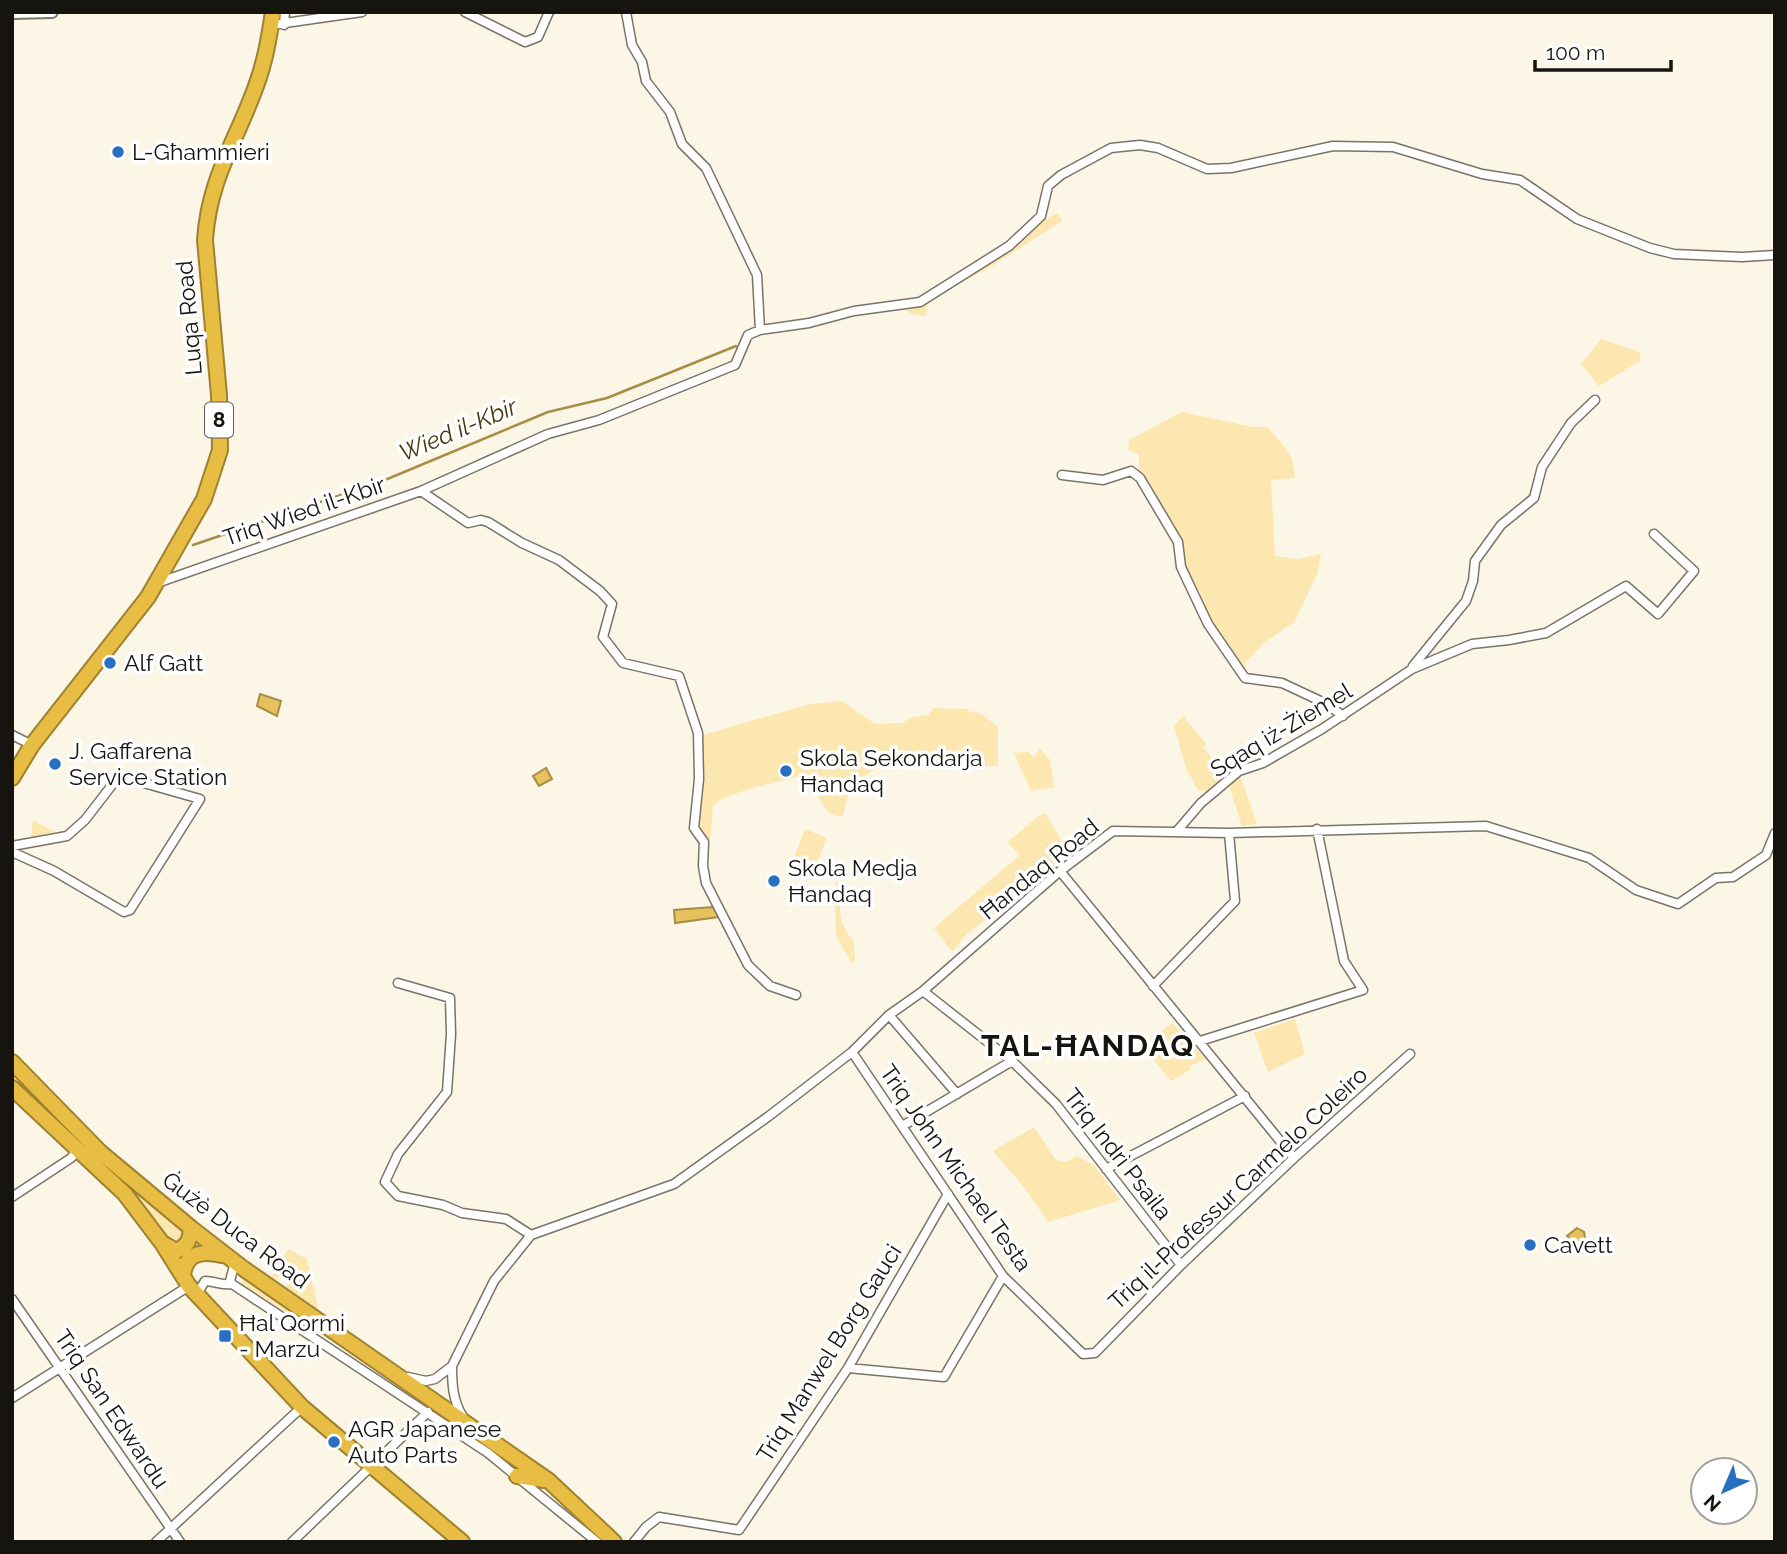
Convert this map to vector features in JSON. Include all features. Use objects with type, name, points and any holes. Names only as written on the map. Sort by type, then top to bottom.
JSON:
[{"type":"highway","name":"Luqa Road","points":[[12,778],[32,745],[157,583],[204,499],[219,450],[219,395],[207,265],[206,223],[209,200],[263,67],[276,21]]},
{"type":"highway","name":"Ġużè Duca Road","points":[[12,1062],[100,1152],[191,1228],[230,1259],[549,1481],[614,1542]]},
{"type":"highway","points":[[12,1088],[125,1194],[190,1285],[302,1407],[462,1542]]},
{"type":"highway","points":[[162,1243],[176,1251],[182,1248],[190,1239],[191,1228]]},
{"type":"highway","points":[[190,1285],[186,1263],[194,1255],[210,1252],[230,1259]]},
{"type":"highway","points":[[517,1476],[549,1481]]},
{"type":"main road","points":[[12,13],[52,12]]},
{"type":"street","points":[[276,21],[285,12]]},
{"type":"street","points":[[276,21],[362,12]]},
{"type":"street","points":[[465,12],[525,42],[538,37],[549,12]]},
{"type":"street","points":[[626,12],[632,45],[642,62],[646,81],[670,111],[682,144],[706,168],[757,275],[760,330],[809,323],[855,311],[920,302],[1009,246],[1041,216],[1048,186],[1061,175],[1111,148],[1140,145],[1158,148],[1207,169],[1231,168],[1333,146],[1393,147],[1482,174],[1520,180],[1577,219],[1650,248],[1674,254],[1742,257],[1775,254]]},
{"type":"street","name":"Triq Wied il-Kbir","points":[[157,583],[421,491],[548,434],[599,420],[735,365],[748,335],[760,330]]},
{"type":"street","points":[[1412,669],[1466,601],[1473,581],[1475,561],[1501,525],[1534,498],[1542,467],[1571,423],[1595,400]]},
{"type":"street","points":[[1062,475],[1103,480],[1130,471],[1140,478],[1178,542],[1181,567],[1208,624],[1245,678],[1282,683],[1327,704],[1343,716]]},
{"type":"street","points":[[421,491],[468,523],[481,520],[488,522],[522,543],[559,560],[600,591],[612,604],[603,636],[623,663],[679,676],[698,733],[699,779],[694,828],[704,842],[703,866],[706,883],[748,965],[770,986],[796,995]]},
{"type":"street","points":[[1412,669],[1472,644],[1546,633],[1626,586],[1658,614],[1694,572],[1654,534]]},
{"type":"street","name":"Sqaq iż-Żiemel","points":[[1177,831],[1201,803],[1239,771],[1263,763],[1343,716],[1412,669]]},
{"type":"street","points":[[12,734],[32,745]]},
{"type":"street","points":[[119,776],[200,799],[130,910],[124,912],[12,849],[67,836],[85,820],[119,776]]},
{"type":"street","name":"Ħandaq Road","points":[[531,1235],[674,1184],[852,1052],[889,1015],[923,991],[1060,871],[1114,831],[1229,833],[1486,826],[1589,858],[1636,890],[1678,904],[1716,878],[1733,877],[1766,855],[1775,833]]},
{"type":"street","points":[[1200,1041],[1363,990],[1344,961],[1317,829]]},
{"type":"street","points":[[1153,986],[1235,901],[1229,833]]},
{"type":"street","points":[[1060,871],[1294,1158]]},
{"type":"street","points":[[392,1372],[426,1381],[435,1379],[452,1366],[494,1281],[531,1235],[506,1219],[462,1213],[443,1205],[398,1196],[385,1182],[398,1154],[447,1093],[452,1034],[450,998],[398,983]]},
{"type":"street","name":"Triq Indrì Psaila","points":[[923,991],[1012,1061],[1056,1104],[1181,1265]]},
{"type":"street","points":[[889,1015],[957,1094]]},
{"type":"street","name":"Triq John Michael Testa","points":[[852,1052],[904,1125],[1003,1276],[1083,1354],[1095,1353]]},
{"type":"street","name":"Triq il-Professur Carmelo Coleiro","points":[[1095,1353],[1181,1265],[1294,1158],[1410,1054]]},
{"type":"street","points":[[904,1125],[1012,1061]]},
{"type":"street","points":[[1106,1169],[1245,1096]]},
{"type":"street","points":[[12,1196],[71,1158],[79,1149]]},
{"type":"street","name":"Triq Manwel Borg Gauci","points":[[634,1542],[646,1527],[659,1517],[739,1530],[848,1368],[948,1194]]},
{"type":"street","points":[[230,1259],[232,1284],[428,1412],[517,1476],[597,1542]]},
{"type":"street","points":[[848,1368],[944,1377],[1003,1276]]},
{"type":"street","points":[[12,1398],[190,1285],[205,1281],[232,1284]]},
{"type":"street","name":"Triq San Edwardu","points":[[12,1299],[180,1542]]},
{"type":"street","points":[[452,1366],[453,1394],[467,1423]]},
{"type":"street","points":[[156,1542],[302,1407]]},
{"type":"street","points":[[292,1542],[428,1412]]},
{"type":"shaded area","points":[[1058,213],[1062,221],[987,269],[947,290],[927,305],[926,316],[912,314],[898,305],[919,306],[954,281],[1010,250],[1041,222]]},
{"type":"shaded area","points":[[1601,339],[1639,352],[1641,360],[1599,386],[1581,364]]},
{"type":"shaded area","points":[[1182,412],[1253,427],[1267,427],[1290,456],[1295,478],[1271,480],[1275,556],[1298,559],[1321,554],[1317,574],[1295,621],[1263,644],[1240,668],[1206,614],[1200,593],[1185,566],[1182,542],[1139,470],[1139,454],[1128,450],[1129,440]]},
{"type":"shaded area","points":[[260,694],[281,701],[277,716],[257,706]]},
{"type":"shaded area","name":"Skola Sekondarja Ħandaq","points":[[842,701],[875,724],[902,723],[912,717],[928,715],[933,708],[968,709],[980,713],[998,727],[998,766],[877,768],[850,786],[843,817],[829,813],[804,775],[769,784],[729,796],[713,806],[710,842],[696,826],[703,735],[810,704]]},
{"type":"shaded area","points":[[1183,716],[1206,744],[1203,747],[1225,774],[1207,792],[1198,790],[1186,768],[1174,726]]},
{"type":"shaded area","points":[[1040,749],[1050,760],[1054,787],[1031,791],[1014,753],[1028,752],[1034,757]]},
{"type":"shaded area","points":[[546,768],[552,779],[539,786],[533,776]]},
{"type":"shaded area","points":[[1240,775],[1257,824],[1242,826],[1228,783]]},
{"type":"shaded area","points":[[1046,814],[1061,839],[1064,851],[1057,862],[1048,872],[1027,885],[965,936],[953,951],[950,949],[934,928],[1020,855],[1007,842],[1040,815]]},
{"type":"shaded area","points":[[33,820],[55,832],[31,837]]},
{"type":"shaded area","points":[[805,829],[827,838],[812,875],[790,868]]},
{"type":"shaded area","points":[[837,880],[841,919],[854,941],[855,961],[852,963],[836,936],[834,889]]},
{"type":"shaded area","points":[[713,907],[719,917],[675,923],[674,910]]},
{"type":"shaded area","points":[[1295,1019],[1305,1054],[1268,1072],[1254,1033]]},
{"type":"shaded area","points":[[1172,1023],[1206,1059],[1190,1066],[1191,1069],[1171,1081],[1142,1046]]},
{"type":"shaded area","points":[[15,1076],[90,1151],[182,1229],[184,1236],[179,1243],[169,1242],[64,1128],[12,1079]]},
{"type":"shaded area","points":[[1034,1127],[1055,1159],[1066,1162],[1077,1156],[1094,1165],[1120,1200],[1048,1222],[1024,1187],[993,1151]]},
{"type":"shaded area","points":[[1577,1228],[1584,1232],[1587,1249],[1582,1253],[1567,1236]]},
{"type":"shaded area","points":[[288,1249],[307,1259],[319,1311],[286,1288],[288,1279],[282,1275],[274,1280],[271,1278]]},
{"type":"shaded area","points":[[245,1279],[347,1350],[242,1285],[241,1282]]},
{"type":"waterway","name":"Wied il-Kbir","points":[[193,545],[385,480],[548,412],[607,398],[736,346]]},
{"type":"place","name":"L-Għammieri","points":[[118,152]]},
{"type":"place","name":"Alf Gatt","points":[[110,663]]},
{"type":"place","name":"J. Gaffarena Service Station","points":[[55,764]]},
{"type":"place","name":"Skola Sekondarja Ħandaq","points":[[786,771]]},
{"type":"place","name":"Skola Medja Ħandaq","points":[[774,881]]},
{"type":"place","name":"Cavett","points":[[1530,1245]]},
{"type":"place","name":"Ħal Qormi - Marzu","points":[[225,1336]]},
{"type":"place","name":"AGR Japanese Auto Parts","points":[[334,1442]]},
{"type":"district","name":"TAL-ĦANDAQ","points":[[1088,1046]]}]
